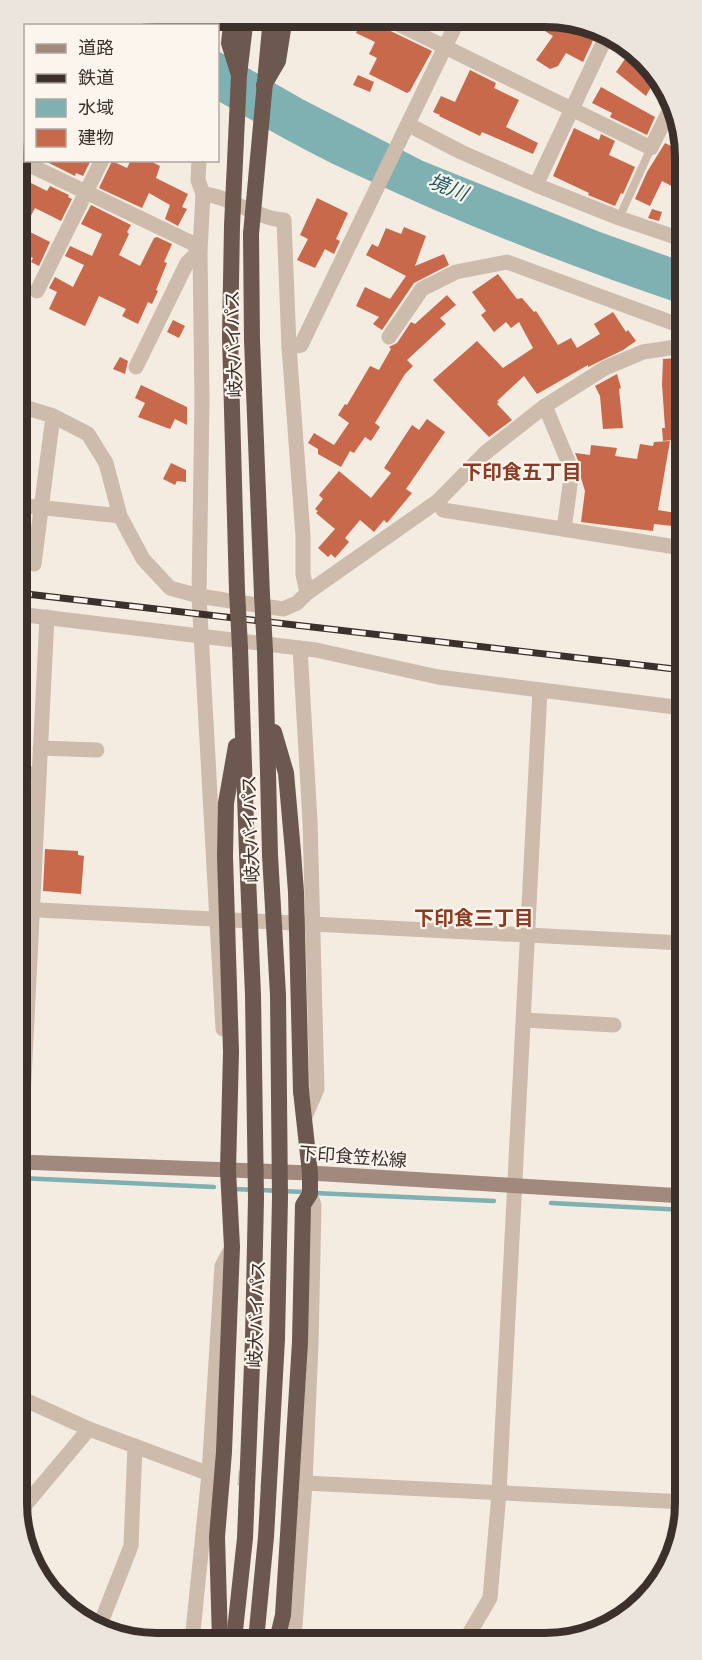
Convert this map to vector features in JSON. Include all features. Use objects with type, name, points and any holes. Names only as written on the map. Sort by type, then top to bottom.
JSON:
[{"type":"highway","points":[[231,27],[230,43],[239,75]]},
{"type":"highway","name":"岐大バイパス","points":[[235,1633],[244,1538],[253,1339],[256,1198],[253,995],[237,591],[230,337],[232,226],[239,75],[245,27]]},
{"type":"highway","name":"岐大バイパス","points":[[257,1633],[266,1537],[277,1339],[280,1198],[278,995],[270,855],[268,708],[252,340],[251,234],[270,27]]},
{"type":"highway","points":[[264,85],[278,61],[283,27]]},
{"type":"highway","points":[[268,708],[286,773],[296,892],[301,1091],[310,1173],[310,1194],[303,1206],[300,1342],[284,1615],[280,1633]]},
{"type":"highway","points":[[220,1633],[217,1537],[225,1429],[232,1247],[228,1170],[231,1052],[225,856],[226,803],[242,711]]},
{"type":"main road","name":"下印食笠松線","points":[[27,1160],[310,1173],[675,1196]]},
{"type":"street","points":[[404,27],[651,148],[668,114]]},
{"type":"street","points":[[289,347],[301,345],[379,188],[455,27]]},
{"type":"street","points":[[536,185],[604,41]]},
{"type":"street","points":[[406,130],[536,185],[619,218],[675,237]]},
{"type":"street","points":[[37,291],[101,162]]},
{"type":"street","points":[[199,162],[198,180],[203,194],[200,250],[199,596],[226,1090],[230,1096]]},
{"type":"street","points":[[27,164],[192,243],[200,250]]},
{"type":"street","points":[[203,194],[219,196],[268,219],[284,220],[289,347],[303,536],[303,574],[307,593]]},
{"type":"street","points":[[136,367],[187,263],[200,250]]},
{"type":"street","points":[[389,337],[422,289],[456,272],[507,262],[675,324]]},
{"type":"street","points":[[27,408],[52,416],[88,434],[106,463],[120,516],[143,559],[170,588],[199,596],[283,609],[297,603],[307,593],[438,501],[485,453],[545,406],[604,368],[644,352],[675,347]]},
{"type":"street","points":[[545,406],[572,471],[564,529]]},
{"type":"street","points":[[34,564],[52,416]]},
{"type":"street","points":[[438,501],[443,510],[675,547]]},
{"type":"street","points":[[27,506],[120,516]]},
{"type":"street","points":[[27,615],[300,648],[438,677],[675,707]]},
{"type":"street","points":[[27,888],[40,748],[47,617]]},
{"type":"street","points":[[300,648],[314,924],[317,1089],[304,1119]]},
{"type":"street","points":[[470,1633],[490,1598],[499,1493],[540,690]]},
{"type":"street","points":[[40,748],[97,750]]},
{"type":"street","points":[[27,774],[38,774]]},
{"type":"street","points":[[27,909],[675,943]]},
{"type":"street","points":[[524,1020],[614,1025]]},
{"type":"street","points":[[294,1633],[305,1483],[311,1344],[314,1205],[310,1194]]},
{"type":"street","points":[[193,1633],[212,1475],[222,1266],[232,1247]]},
{"type":"street","points":[[27,1401],[89,1429],[212,1475]]},
{"type":"street","points":[[27,1503],[89,1429]]},
{"type":"street","points":[[102,1621],[131,1546],[135,1446]]},
{"type":"street","points":[[305,1483],[675,1502]]},
{"type":"lane","points":[[619,218],[651,148]]},
{"type":"water","name":"境川","points":[[219,52],[304,100],[423,161],[600,232],[675,259],[675,302],[478,228],[359,176],[287,140],[219,102]]},
{"type":"building","points":[[356,27],[382,27],[432,51],[410,91],[407,93],[369,74],[377,58],[369,54],[375,42],[356,33],[358,28]]},
{"type":"building","points":[[538,27],[571,29],[595,37],[583,62],[566,53],[558,66],[550,69],[536,60],[553,36]]},
{"type":"building","points":[[625,59],[644,73],[643,76],[653,84],[646,96],[616,72]]},
{"type":"building","points":[[470,70],[496,83],[494,88],[519,100],[506,127],[538,143],[533,154],[482,132],[480,136],[433,112],[441,96],[455,102]]},
{"type":"building","points":[[358,75],[374,82],[370,92],[353,85]]},
{"type":"building","points":[[601,87],[655,117],[647,135],[610,117],[612,113],[592,103]]},
{"type":"building","points":[[574,128],[599,140],[601,134],[615,141],[609,155],[635,167],[615,206],[588,195],[589,193],[553,176]]},
{"type":"building","points":[[665,143],[674,148],[675,188],[662,181],[650,206],[635,199],[647,172]]},
{"type":"building","points":[[47,162],[90,162],[83,176],[76,173],[75,176]]},
{"type":"building","points":[[112,162],[127,168],[130,162],[152,162],[160,166],[156,178],[188,194],[182,207],[187,209],[178,226],[165,219],[170,205],[149,193],[142,208],[99,188]]},
{"type":"building","points":[[27,181],[47,191],[50,186],[69,195],[68,197],[72,199],[61,221],[35,208],[27,223]]},
{"type":"building","points":[[317,198],[348,213],[336,239],[340,241],[334,254],[325,249],[315,268],[297,260],[308,239],[300,235]]},
{"type":"building","points":[[91,205],[131,225],[119,255],[140,266],[154,238],[157,237],[172,244],[164,262],[167,263],[156,290],[158,291],[152,304],[148,302],[138,324],[122,316],[126,309],[99,296],[85,326],[49,309],[57,292],[49,288],[55,277],[73,287],[84,265],[65,256],[70,246],[92,256],[102,234],[81,224]]},
{"type":"building","points":[[652,209],[662,212],[659,221],[648,218]]},
{"type":"building","points":[[404,227],[426,236],[415,266],[444,254],[449,265],[414,283],[382,330],[373,324],[379,317],[356,306],[365,287],[390,299],[406,276],[366,255],[372,244],[378,247],[386,228],[401,234]]},
{"type":"building","points":[[27,230],[50,242],[39,266],[31,262],[33,258],[27,255]]},
{"type":"building","points":[[498,274],[517,299],[522,298],[534,312],[536,311],[558,345],[571,338],[577,348],[600,334],[594,324],[613,312],[626,332],[628,330],[636,341],[537,394],[524,376],[497,401],[499,402],[497,404],[512,420],[489,437],[433,380],[477,341],[503,368],[533,348],[519,322],[511,328],[506,322],[494,332],[481,315],[486,311],[472,292]]},
{"type":"building","points":[[447,295],[456,305],[440,318],[446,324],[407,360],[413,366],[405,374],[375,423],[380,427],[371,441],[365,437],[354,453],[350,451],[341,467],[318,454],[318,449],[308,443],[314,433],[334,445],[349,423],[338,415],[345,404],[347,405],[370,366],[379,370],[391,349],[389,347],[397,343],[411,322],[415,324]]},
{"type":"building","points":[[173,320],[185,326],[179,338],[167,332]]},
{"type":"building","points":[[120,357],[128,361],[125,374],[113,369]]},
{"type":"building","points":[[675,358],[675,440],[663,441],[662,428],[665,428],[663,359]]},
{"type":"building","points":[[617,374],[621,388],[619,389],[623,428],[603,429],[600,396],[595,386]]},
{"type":"building","points":[[141,385],[187,407],[187,425],[175,419],[170,429],[138,417],[145,403],[135,398]]},
{"type":"building","points":[[427,419],[445,432],[406,489],[412,493],[387,523],[384,520],[374,532],[360,520],[345,538],[349,542],[335,558],[331,554],[328,557],[318,548],[335,529],[316,513],[318,511],[315,509],[323,499],[319,495],[339,471],[371,498],[391,473],[384,468],[412,425],[419,430]]},
{"type":"building","points":[[670,441],[658,510],[675,513],[675,526],[654,524],[653,531],[581,522],[585,491],[581,468],[575,453],[590,455],[591,445],[617,448],[615,456],[637,459],[640,444],[653,446],[654,442]]},
{"type":"building","points":[[171,463],[186,470],[186,482],[177,481],[175,485],[163,479]]},
{"type":"building","points":[[45,849],[78,851],[78,855],[84,856],[81,894],[43,891]]},
{"type":"waterway","points":[[27,1178],[214,1187]]},
{"type":"waterway","points":[[234,1189],[304,1192]]},
{"type":"waterway","points":[[314,1193],[494,1201]]},
{"type":"waterway","points":[[551,1203],[675,1210]]},
{"type":"tunnel","points":[[215,1476],[301,1483]]},
{"type":"railway","points":[[27,594],[675,669]]},
{"type":"district","name":"下印食五丁目","points":[[522,472]]},
{"type":"district","name":"下印食三丁目","points":[[474,918]]}]
